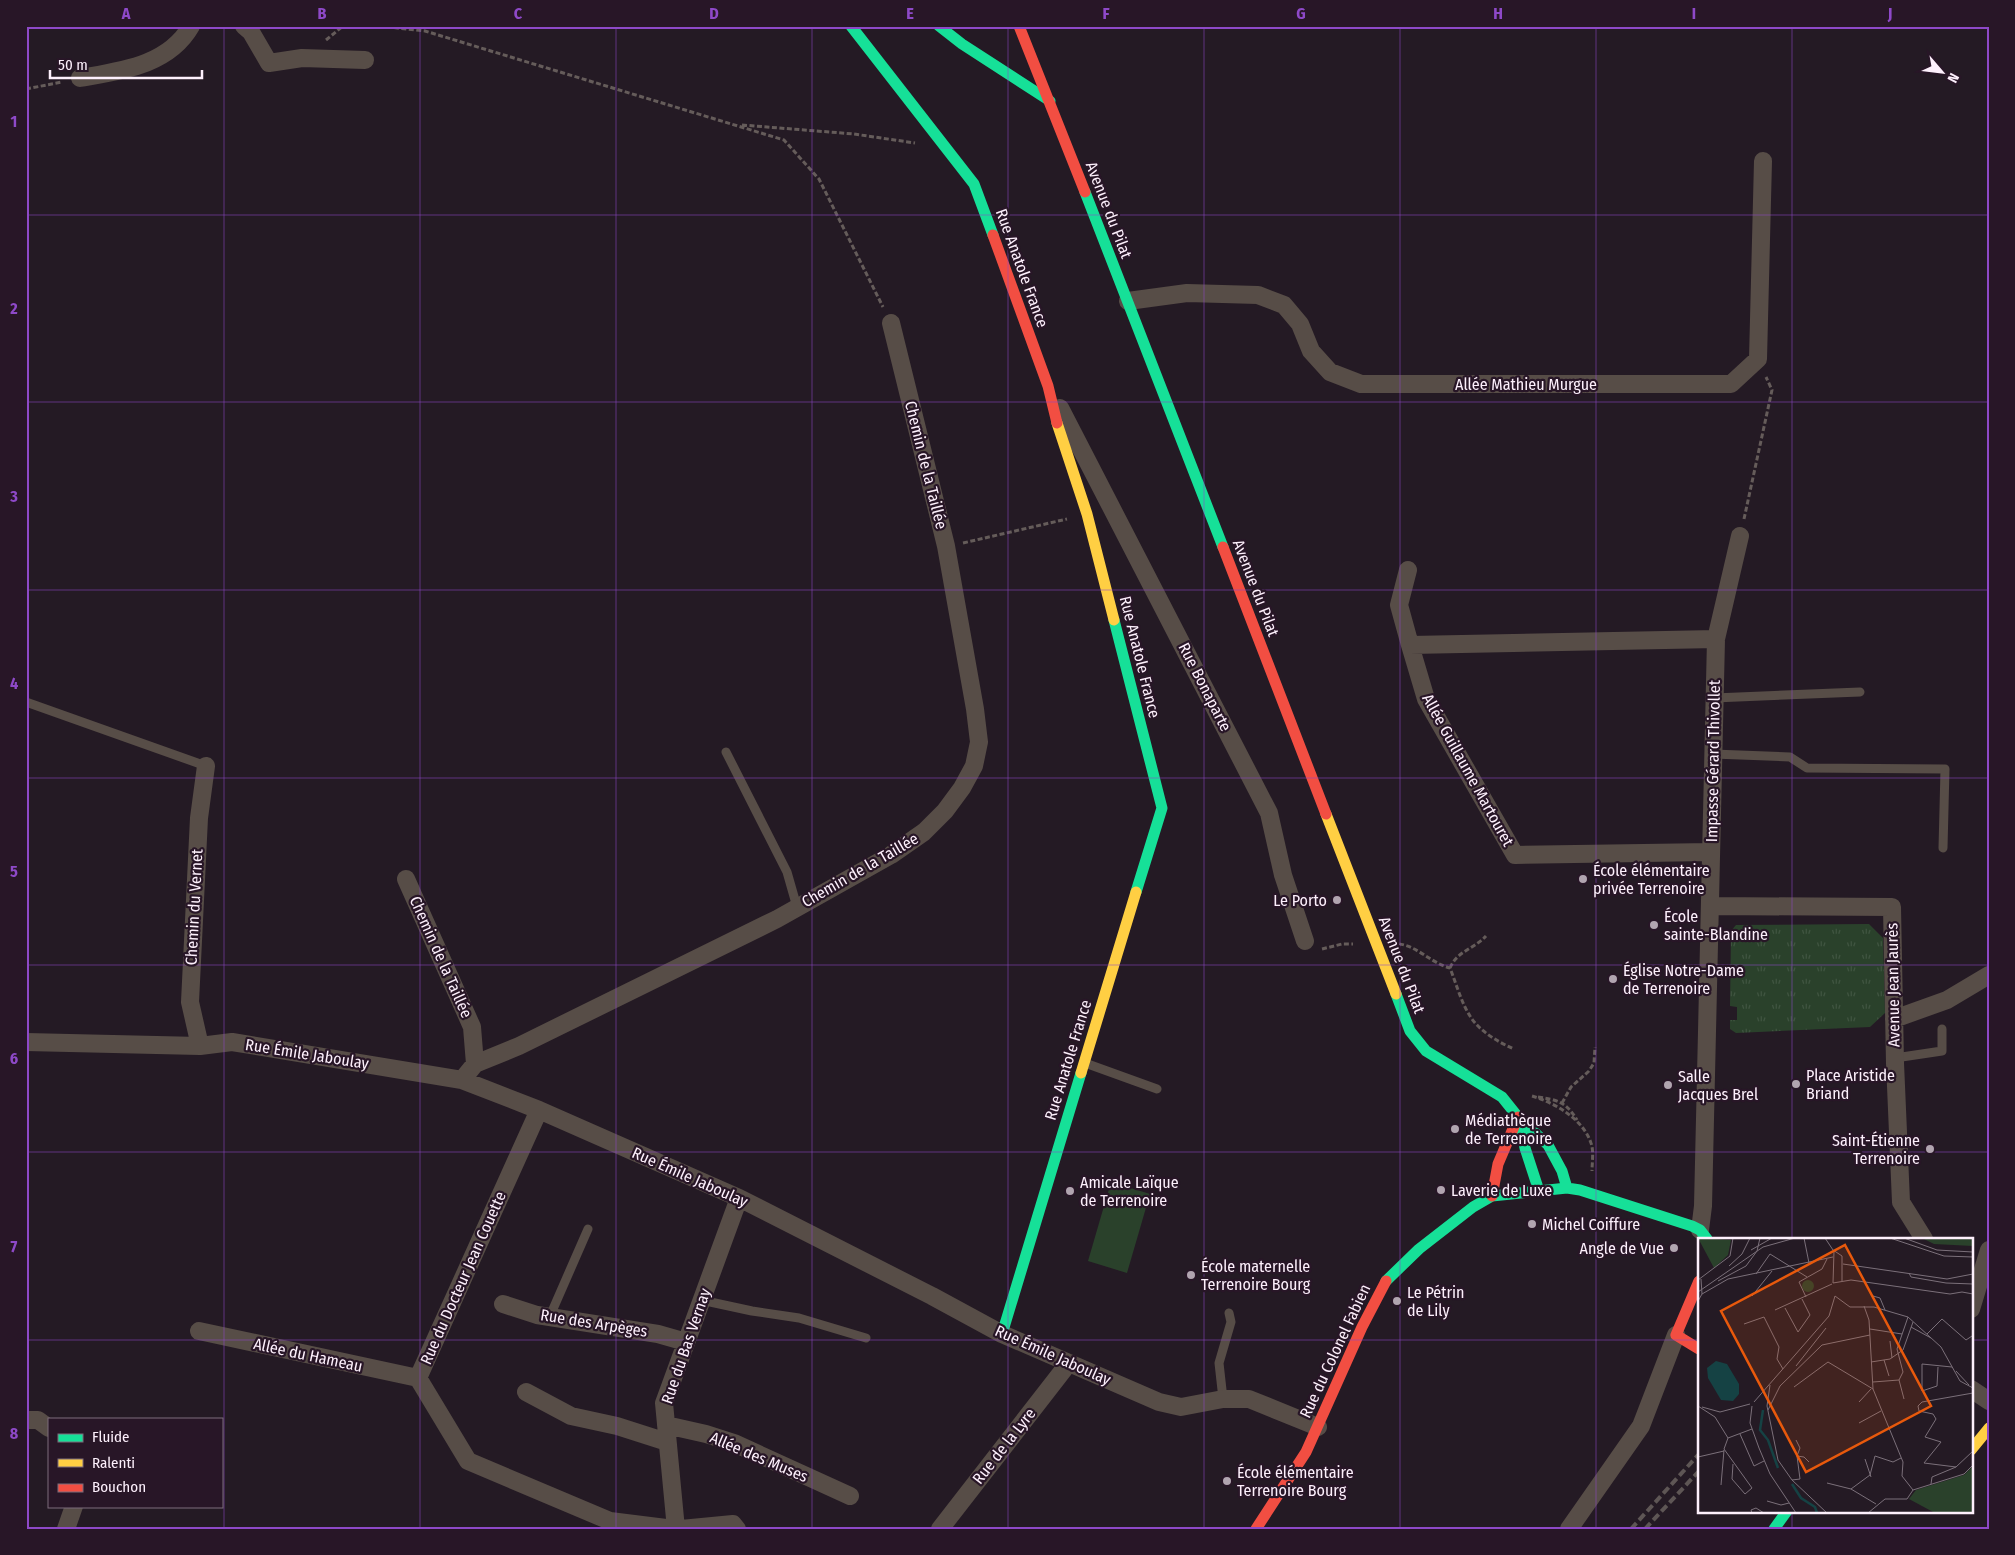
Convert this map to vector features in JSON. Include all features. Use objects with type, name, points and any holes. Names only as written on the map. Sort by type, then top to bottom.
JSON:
[{"type":"street","points":[[80,78],[130,69],[144,64],[164,54],[178,42],[191,26]]},
{"type":"street","points":[[244,26],[251,32],[269,63],[302,58],[366,60]]},
{"type":"street","name":"Rue Anatole France","points":[[851,26],[974,184],[1048,386],[1059,434],[1087,514],[1162,808],[1002,1334]]},
{"type":"street","points":[[940,26],[962,44],[1050,101]]},
{"type":"street","name":"Avenue du Pilat","points":[[1019,26],[1050,101],[1410,1031],[1426,1052],[1502,1097],[1518,1117],[1548,1145],[1562,1171],[1567,1188]]},
{"type":"street","points":[[1758,358],[1763,161]]},
{"type":"street","name":"Allée Mathieu Murgue","points":[[1128,302],[1187,293],[1258,295],[1284,305],[1300,324],[1311,351],[1330,372],[1361,384],[1731,384],[1758,358]]},
{"type":"street","name":"Chemin de la Taillée","points":[[462,1080],[475,1064],[519,1046],[777,919],[891,855],[924,832],[946,811],[962,788],[974,766],[979,742],[975,710],[946,546],[892,323]]},
{"type":"street","name":"Rue Bonaparte","points":[[1048,386],[1270,813],[1283,875],[1305,941]]},
{"type":"street","name":"Impasse Gérard Thivollet","points":[[1703,1234],[1716,639],[1740,536]]},
{"type":"street","points":[[1408,570],[1399,605],[1410,645],[1716,639]]},
{"type":"street","name":"Allée Guillaume Martouret","points":[[1410,645],[1426,699],[1515,855],[1711,852]]},
{"type":"street","name":"Chemin du Vernet","points":[[200,1046],[190,1002],[199,818],[206,766]]},
{"type":"street","name":"Chemin de la Taillée","points":[[406,880],[472,1027],[475,1064]]},
{"type":"street","name":"Avenue Jean Jaurès","points":[[1710,906],[1892,907],[1894,1058],[1902,1202],[1923,1238]]},
{"type":"street","points":[[1894,1019],[1947,1000],[1989,975]]},
{"type":"street","name":"Rue Émile Jaboulay","points":[[26,1042],[200,1046],[232,1042],[462,1080],[539,1110],[739,1198],[932,1296],[1002,1334],[1068,1364],[1170,1405],[1182,1407],[1223,1399],[1249,1399],[1318,1427]]},
{"type":"street","name":"Rue du Docteur Jean Couette","points":[[539,1110],[418,1378],[468,1461],[610,1521],[675,1529]]},
{"type":"street","points":[[1518,1117],[1538,1191]]},
{"type":"street","points":[[1492,1196],[1495,1171],[1501,1151],[1518,1117]]},
{"type":"street","name":"Rue du Colonel Fabien","points":[[1256,1529],[1306,1452],[1362,1327],[1387,1279],[1433,1238],[1473,1207],[1492,1196],[1567,1188],[1590,1192],[1703,1234]]},
{"type":"street","name":"Rue du Bas Vernay","points":[[675,1529],[664,1403],[739,1198]]},
{"type":"street","points":[[1972,1305],[1989,1250]]},
{"type":"street","points":[[1569,1529],[1642,1426],[1676,1335],[1698,1283]]},
{"type":"street","name":"Rue des Arpèges","points":[[503,1304],[537,1315],[658,1334],[686,1342]]},
{"type":"street","name":"Allée du Hameau","points":[[199,1332],[418,1378]]},
{"type":"street","points":[[1676,1335],[1698,1348]]},
{"type":"street","name":"Rue de la Lyre","points":[[940,1529],[1068,1364]]},
{"type":"street","points":[[1972,1390],[1989,1401]]},
{"type":"street","name":"Allée des Muses","points":[[526,1392],[571,1416],[617,1426],[666,1433],[706,1434],[734,1443],[850,1496]]},
{"type":"street","points":[[26,1420],[38,1420],[48,1427]]},
{"type":"street","points":[[1972,1449],[1989,1428]]},
{"type":"street","points":[[66,1529],[73,1508]]},
{"type":"street","points":[[1774,1529],[1786,1512]]},
{"type":"street","points":[[680,1529],[733,1524],[737,1529]]},
{"type":"lane","points":[[1714,698],[1860,692]]},
{"type":"lane","points":[[26,702],[206,766]]},
{"type":"lane","points":[[726,752],[786,872],[796,907]]},
{"type":"lane","points":[[1713,754],[1790,756],[1807,768],[1945,770],[1943,848]]},
{"type":"lane","points":[[1894,1058],[1942,1051],[1942,1029]]},
{"type":"lane","points":[[1085,1062],[1157,1089]]},
{"type":"lane","points":[[550,1316],[588,1229]]},
{"type":"lane","points":[[701,1300],[752,1311],[799,1318],[866,1338]]},
{"type":"lane","points":[[1223,1399],[1219,1363],[1230,1322],[1229,1313]]},
{"type":"path","points":[[379,26],[425,31],[784,140],[819,179],[892,323]]},
{"type":"path","points":[[26,89],[80,78]]},
{"type":"path","points":[[736,124],[854,134],[946,148]]},
{"type":"path","points":[[1740,536],[1772,390],[1758,358]]},
{"type":"path","points":[[946,546],[1087,514]]},
{"type":"path","points":[[1486,936],[1479,943],[1460,953],[1454,959],[1450,968],[1470,1016],[1489,1035],[1501,1044],[1514,1049]]},
{"type":"path","points":[[1305,941],[1309,952],[1342,944],[1361,945]]},
{"type":"path","points":[[1416,951],[1439,965],[1450,968]]},
{"type":"path","points":[[1562,1103],[1571,1087],[1589,1071],[1594,1062],[1595,1047]]},
{"type":"path","points":[[1534,1097],[1556,1099],[1569,1107],[1579,1123]]},
{"type":"green space","points":[[1869,924],[1883,938],[1885,1013],[1870,1027],[1736,1033],[1730,1029],[1730,1020],[1737,1020],[1737,1007],[1730,1006],[1731,931],[1736,925]]},
{"type":"green space","points":[[1111,1182],[1150,1194],[1127,1273],[1088,1261]]},
{"type":"railway","points":[[1631,1529],[1698,1455]]},
{"type":"railway","points":[[1645,1529],[1698,1472]]},
{"type":"traffic: fast","points":[[851,26],[974,184],[993,235]]},
{"type":"traffic: fast","points":[[939,26],[962,44],[1050,101]]},
{"type":"traffic: fast","points":[[1085,192],[1223,547]]},
{"type":"traffic: fast","points":[[1114,620],[1162,808],[1136,892]]},
{"type":"traffic: fast","points":[[1396,994],[1410,1031],[1426,1051],[1502,1097],[1518,1117],[1548,1145],[1562,1171],[1567,1188]]},
{"type":"traffic: fast","points":[[1002,1334],[1081,1073]]},
{"type":"traffic: fast","points":[[1518,1117],[1525,1148],[1539,1191]]},
{"type":"traffic: fast","points":[[1386,1281],[1419,1249],[1473,1207],[1492,1196],[1567,1188],[1580,1190],[1692,1226],[1700,1230],[1706,1238]]},
{"type":"traffic: fast","points":[[1774,1529],[1786,1512]]},
{"type":"traffic: slow","points":[[1057,423],[1087,514],[1114,620]]},
{"type":"traffic: slow","points":[[1326,814],[1396,994]]},
{"type":"traffic: slow","points":[[1081,1073],[1136,892]]},
{"type":"traffic: slow","points":[[1972,1449],[1989,1428]]},
{"type":"traffic: jam","points":[[1019,26],[1085,192]]},
{"type":"traffic: jam","points":[[993,235],[1048,386],[1057,423]]},
{"type":"traffic: jam","points":[[1223,547],[1326,814]]},
{"type":"traffic: jam","points":[[1492,1196],[1498,1164],[1518,1117]]},
{"type":"traffic: jam","points":[[1256,1529],[1306,1452],[1362,1327],[1386,1281]]},
{"type":"traffic: jam","points":[[1698,1283],[1676,1335],[1698,1348]]},
{"type":"place","name":"École élémentaire privée Terrenoire","points":[[1583,879]]},
{"type":"place","name":"Le Porto","points":[[1337,900]]},
{"type":"place","name":"École sainte-Blandine","points":[[1654,925]]},
{"type":"place","name":"Église Notre-Dame de Terrenoire","points":[[1613,979]]},
{"type":"place","name":"Place Aristide Briand","points":[[1796,1084]]},
{"type":"place","name":"Salle Jacques Brel","points":[[1668,1085]]},
{"type":"place","name":"Médiathèque de Terrenoire","points":[[1455,1129]]},
{"type":"place","name":"Saint-Étienne Terrenoire","points":[[1930,1149]]},
{"type":"place","name":"Laverie de Luxe","points":[[1441,1190]]},
{"type":"place","name":"Amicale Laïque de Terrenoire","points":[[1070,1191]]},
{"type":"place","name":"Michel Coiffure","points":[[1532,1224]]},
{"type":"place","name":"Angle de Vue","points":[[1674,1248]]},
{"type":"place","name":"École maternelle Terrenoire Bourg","points":[[1191,1275]]},
{"type":"place","name":"Le Pétrin de Lily","points":[[1397,1301]]},
{"type":"place","name":"École élémentaire Terrenoire Bourg","points":[[1227,1481]]}]
